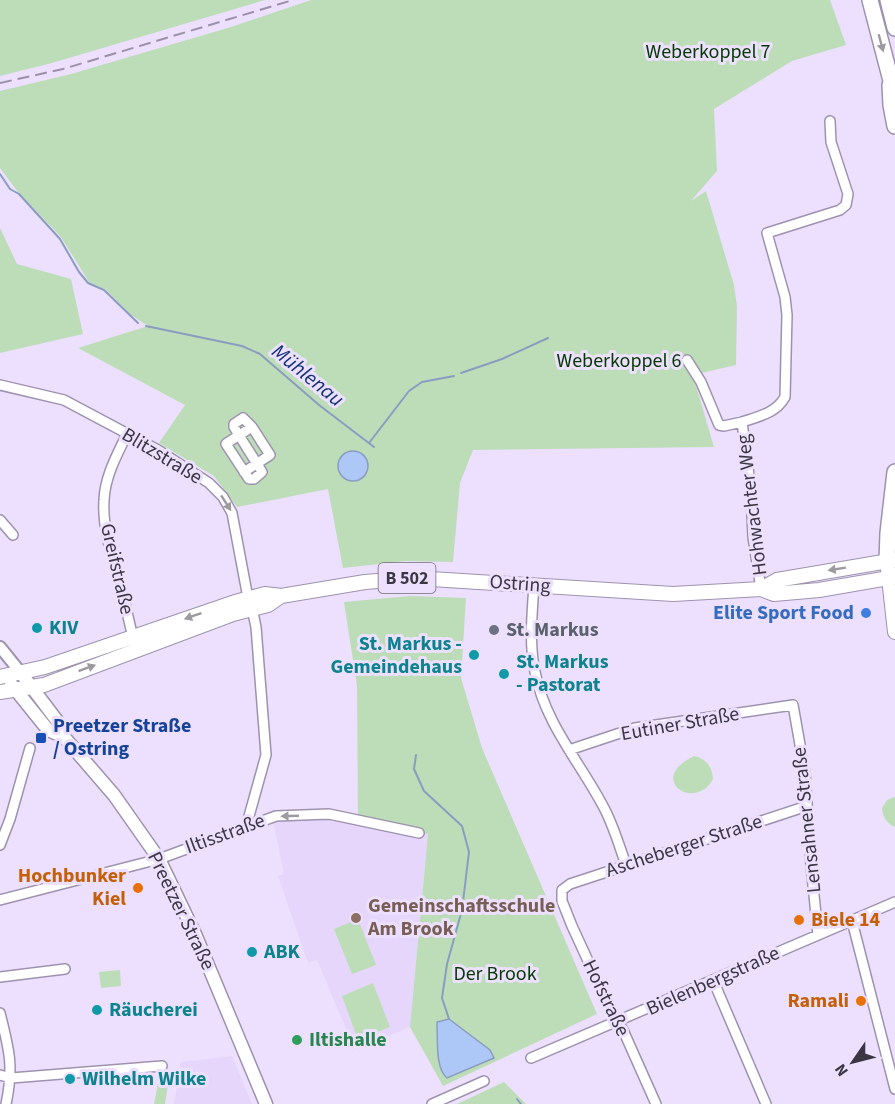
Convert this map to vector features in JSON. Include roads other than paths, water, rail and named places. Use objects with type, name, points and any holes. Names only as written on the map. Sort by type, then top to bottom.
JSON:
[{"type":"highway","points":[[870,0],[895,96]]},
{"type":"highway","points":[[888,0],[895,28]]},
{"type":"highway","points":[[890,76],[891,105],[895,126]]},
{"type":"highway","points":[[891,561],[887,539],[895,472]]},
{"type":"main road","name":"Ostring","points":[[0,692],[32,688],[250,603],[265,594],[281,597],[365,582],[428,578],[673,594],[761,588],[777,580],[891,561]]},
{"type":"main road","points":[[891,561],[895,632]]},
{"type":"main road","name":"Ostring","points":[[761,588],[774,594],[819,590],[892,577]]},
{"type":"main road","name":"Ostring","points":[[2,674],[21,673],[45,667],[133,637],[250,603]]},
{"type":"main road","name":"Preetzer Straße","points":[[21,673],[58,723],[64,737],[114,795],[159,859],[195,934],[266,1104]]},
{"type":"main road","name":"Preetzer Straße","points":[[2,674],[48,730],[64,737]]},
{"type":"street","name":"Hohwachter Weg","points":[[687,360],[701,382],[719,425],[742,422],[773,411],[780,406],[785,397],[787,315],[785,297],[767,233],[840,210],[846,205],[848,194],[831,141],[830,121]]},
{"type":"street","name":"Blitzstraße","points":[[0,385],[64,400],[200,475],[223,497],[234,519],[256,627],[266,755],[249,826]]},
{"type":"street","name":"Hohwachter Weg","points":[[742,422],[751,491],[753,537],[761,588]]},
{"type":"street","points":[[239,435],[246,447],[256,462],[262,472],[250,480],[243,470],[226,444],[239,435],[252,427],[268,451],[256,462],[243,470]]},
{"type":"street","name":"Greifstraße","points":[[127,434],[114,460],[108,480],[104,498],[104,516],[133,637]]},
{"type":"street","points":[[233,455],[259,438]]},
{"type":"street","points":[[1,524],[13,535]]},
{"type":"street","points":[[534,585],[531,638],[534,670],[553,724],[603,806],[626,865]]},
{"type":"street","name":"Preetzer Straße","points":[[0,647],[21,673]]},
{"type":"street","name":"Eutiner Straße","points":[[569,750],[635,728],[793,705]]},
{"type":"street","name":"Lensahner Straße","points":[[793,705],[805,773],[818,935]]},
{"type":"street","points":[[0,845],[10,819],[30,748]]},
{"type":"street","name":"Ascheberger Straße","points":[[562,890],[570,884],[807,806]]},
{"type":"street","name":"Iltisstraße","points":[[0,900],[159,859],[276,816],[329,814],[419,833]]},
{"type":"street","name":"Hofstraße","points":[[562,890],[562,901],[572,926],[656,1104]]},
{"type":"street","name":"Bielenbergstraße","points":[[531,1058],[618,1023],[895,902]]},
{"type":"street","points":[[852,921],[895,1089]]},
{"type":"street","points":[[0,977],[64,969]]},
{"type":"street","points":[[713,980],[766,1104]]},
{"type":"street","points":[[0,1012],[10,1053],[12,1078],[6,1104]]},
{"type":"street","points":[[0,1075],[12,1078],[162,1066]]},
{"type":"street","points":[[432,1104],[484,1081]]},
{"type":"water","points":[[353,451],[359,452],[367,460],[367,472],[359,480],[353,481],[347,480],[339,472],[338,466],[339,460],[347,452]]},
{"type":"water","points":[[449,1019],[490,1050],[494,1058],[447,1078],[439,1061],[437,1022]]},
{"type":"waterway","name":"Mühlenau","points":[[0,174],[10,189],[19,194],[60,239],[88,283],[104,290],[138,323]]},
{"type":"waterway","name":"Mühlenau","points":[[146,326],[242,346],[260,354],[319,405],[374,447]]},
{"type":"waterway","name":"Mühlenau","points":[[461,373],[502,359],[548,338]]},
{"type":"waterway","points":[[369,443],[409,391],[422,382],[454,376]]},
{"type":"waterway","name":"Mühlenau","points":[[416,755],[414,769],[424,791],[462,826],[469,852],[462,910],[447,964],[442,998],[449,1019]]},
{"type":"waterway","points":[[517,1099],[521,1104]]},
{"type":"railway","points":[[0,83],[63,69],[293,0]]},
{"type":"place","name":"Elite Sport Food","points":[[866,613]]},
{"type":"place","name":"KIV","points":[[37,628]]},
{"type":"place","name":"St. Markus","points":[[494,630]]},
{"type":"place","name":"St. Markus - Gemeindehaus","points":[[474,655]]},
{"type":"place","name":"St. Markus - Pastorat","points":[[504,674]]},
{"type":"place","name":"Preetzer Straße / Ostring","points":[[41,738]]},
{"type":"place","name":"Hochbunker Kiel","points":[[138,888]]},
{"type":"place","name":"Gemeinschaftsschule Am Brook","points":[[356,918]]},
{"type":"place","name":"Biele 14","points":[[799,920]]},
{"type":"place","name":"ABK","points":[[252,952]]},
{"type":"place","name":"Ramali","points":[[861,1001]]},
{"type":"place","name":"Räucherei","points":[[97,1010]]},
{"type":"place","name":"Iltishalle","points":[[297,1040]]},
{"type":"place","name":"Wilhelm Wilke","points":[[70,1079]]},
{"type":"park label","name":"Weberkoppel 7","points":[[708,52]]},
{"type":"park label","name":"Weberkoppel 6","points":[[619,361]]},
{"type":"park label","name":"Der Brook","points":[[495,974]]}]
